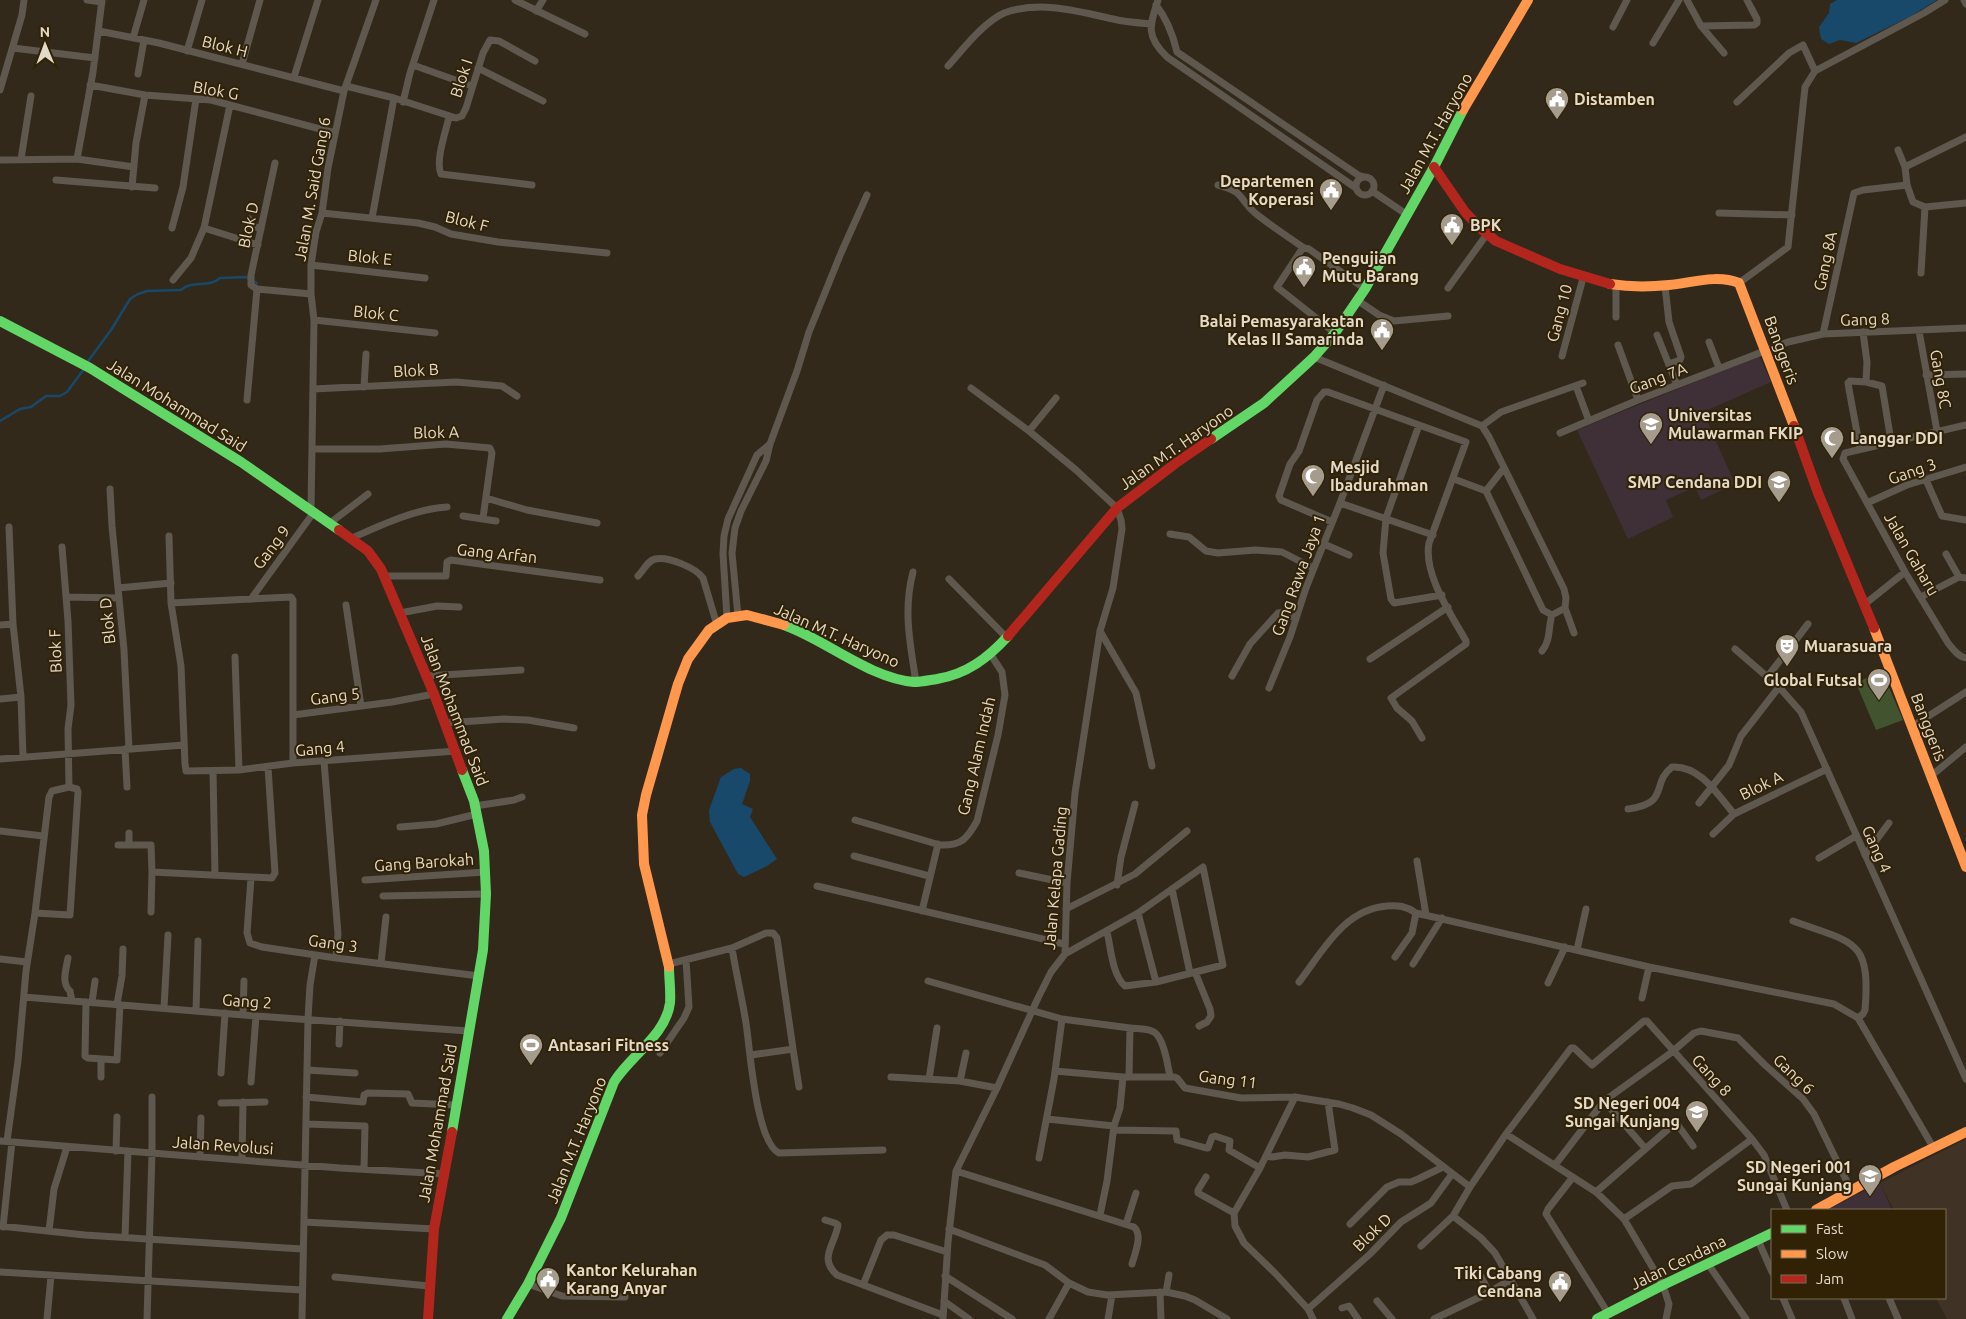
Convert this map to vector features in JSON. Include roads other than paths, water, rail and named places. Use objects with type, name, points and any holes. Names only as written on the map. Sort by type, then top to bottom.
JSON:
[{"type":"street","points":[[0,90],[13,48],[24,0]]},
{"type":"street","points":[[77,159],[95,58],[102,1],[87,0]]},
{"type":"street","points":[[133,38],[144,0]]},
{"type":"street","points":[[187,50],[202,0]]},
{"type":"street","points":[[242,64],[260,0]]},
{"type":"street","points":[[294,78],[318,0]]},
{"type":"street","name":"Jalan M. Said Gang 6","points":[[312,510],[314,320],[311,294],[311,264],[345,89],[376,0]]},
{"type":"street","points":[[403,102],[434,0]]},
{"type":"street","points":[[515,0],[585,34]]},
{"type":"street","points":[[536,11],[543,0]]},
{"type":"street","name":"Jalan M.T. Haryono","points":[[507,1319],[528,1284],[560,1218],[614,1082],[622,1069],[656,1033],[665,1019],[670,1003],[669,964],[646,879],[642,815],[678,684],[688,659],[697,644],[709,630],[727,618],[747,615],[789,627],[873,669],[898,679],[916,682],[947,677],[963,671],[991,655],[1117,508],[1176,463],[1264,403],[1314,357],[1335,333],[1365,289],[1434,167],[1458,118],[1528,0]]},
{"type":"street","points":[[1613,27],[1627,0]]},
{"type":"street","points":[[1653,43],[1679,0]]},
{"type":"street","points":[[1687,0],[1701,26],[1724,52]]},
{"type":"street","points":[[1701,26],[1754,25],[1757,23],[1757,19],[1747,0]]},
{"type":"street","points":[[1434,167],[1460,204],[1487,234],[1509,247],[1583,278],[1616,286],[1665,286],[1728,279],[1739,283],[1787,249],[1789,244],[1804,87],[1815,71],[1945,0]]},
{"type":"street","points":[[1964,0],[1966,4]]},
{"type":"street","points":[[1157,3],[1170,28],[1177,52],[1361,176],[1369,178],[1373,181],[1372,191],[1363,195],[1358,192],[1356,188],[1169,59],[1156,46],[1150,24],[1157,3]]},
{"type":"street","points":[[948,66],[988,25],[1003,13],[1023,8],[1044,5],[1058,6],[1112,19],[1150,24]]},
{"type":"street","name":"Blok H","points":[[99,31],[187,50],[294,78],[345,89]]},
{"type":"street","points":[[138,74],[144,40]]},
{"type":"street","name":"Blok I","points":[[345,89],[394,98],[456,118],[462,116],[486,44],[492,40],[500,41],[535,61]]},
{"type":"street","points":[[1737,102],[1789,53],[1803,45],[1815,71]]},
{"type":"street","points":[[13,48],[95,58]]},
{"type":"street","points":[[1169,59],[1173,58],[1177,52]]},
{"type":"street","points":[[413,65],[472,86]]},
{"type":"street","points":[[478,68],[544,101]]},
{"type":"street","name":"Blok G","points":[[90,86],[145,95],[211,100],[335,133]]},
{"type":"street","points":[[132,187],[136,143],[145,95]]},
{"type":"street","points":[[21,160],[31,96]]},
{"type":"street","points":[[172,228],[183,187],[196,98]]},
{"type":"street","points":[[372,218],[394,98]]},
{"type":"street","points":[[173,280],[191,258],[204,228],[230,105]]},
{"type":"street","points":[[449,117],[439,164],[441,174],[532,185]]},
{"type":"street","points":[[1905,167],[1966,137]]},
{"type":"street","points":[[1898,150],[1905,167],[1907,185],[1913,202],[1924,207],[1966,203]]},
{"type":"street","points":[[0,160],[77,159],[134,167]]},
{"type":"street","name":"Blok D","points":[[247,400],[254,287],[251,274],[275,163]]},
{"type":"street","points":[[1356,188],[1356,183],[1361,176]]},
{"type":"street","points":[[56,180],[155,188]]},
{"type":"street","points":[[1218,185],[1236,190],[1258,215],[1365,289]]},
{"type":"street","name":"Gang 8A","points":[[1824,334],[1854,194],[1863,190],[1907,185]]},
{"type":"street","points":[[1372,191],[1406,214]]},
{"type":"street","points":[[738,616],[732,552],[733,536],[742,511],[766,461],[770,444],[810,332],[841,253],[867,195]]},
{"type":"street","points":[[1921,273],[1924,207]]},
{"type":"street","points":[[1719,213],[1792,215]]},
{"type":"street","name":"Blok F","points":[[322,214],[428,225],[446,233],[498,242],[607,253]]},
{"type":"street","points":[[249,219],[254,226],[261,229]]},
{"type":"street","points":[[204,228],[258,245]]},
{"type":"street","points":[[1448,288],[1487,234]]},
{"type":"street","points":[[1304,248],[1277,287],[1335,333]]},
{"type":"street","name":"Blok E","points":[[311,264],[425,278]]},
{"type":"street","name":"Gang 10","points":[[1562,356],[1583,278]]},
{"type":"street","name":"Banggeris","points":[[1739,283],[1766,350],[1818,493],[1865,604],[1966,867]]},
{"type":"street","points":[[1616,286],[1616,317]]},
{"type":"street","points":[[1665,286],[1669,322],[1681,357],[1680,360],[1668,364]]},
{"type":"street","points":[[254,287],[311,294]]},
{"type":"street","points":[[1357,300],[1379,315],[1394,321],[1448,316]]},
{"type":"street","name":"Blok C","points":[[314,320],[435,333]]},
{"type":"street","name":"Jalan Mohammad Said","points":[[0,321],[90,368],[241,462],[352,538],[368,551],[384,576],[400,613],[456,751],[476,810],[485,872],[486,894],[486,929],[434,1230],[428,1319]]},
{"type":"street","name":"Gang 8","points":[[1766,350],[1779,344],[1824,334],[1966,328]]},
{"type":"street","name":"Gang 8C","points":[[1919,331],[1937,431]]},
{"type":"street","points":[[1863,332],[1867,362],[1866,382]]},
{"type":"street","points":[[1657,336],[1677,385]]},
{"type":"street","points":[[1709,342],[1719,368]]},
{"type":"street","points":[[1618,345],[1638,400]]},
{"type":"street","name":"Gang 7A","points":[[1560,433],[1766,350]]},
{"type":"street","points":[[364,387],[366,354]]},
{"type":"street","points":[[1314,357],[1482,426],[1564,589],[1565,608],[1574,633]]},
{"type":"street","points":[[1926,375],[1966,374]]},
{"type":"street","points":[[1891,441],[1882,386],[1850,381],[1848,383],[1860,450],[1891,441],[1966,425]]},
{"type":"street","name":"Blok B","points":[[313,389],[456,382],[502,386],[517,396]]},
{"type":"street","points":[[1482,426],[1501,412],[1584,383]]},
{"type":"street","name":"Gang Rawa Jaya 1","points":[[1269,688],[1384,386]]},
{"type":"street","points":[[1576,386],[1589,421]]},
{"type":"street","points":[[971,388],[1076,470],[1117,508]]},
{"type":"street","points":[[1332,522],[1282,500],[1279,493],[1290,464],[1299,451],[1320,394],[1328,392],[1466,442],[1429,543],[1427,558],[1442,595],[1466,640],[1466,644],[1391,698],[1396,708],[1412,721],[1422,738]]},
{"type":"street","points":[[1029,432],[1056,398]]},
{"type":"street","points":[[1418,425],[1386,518],[1383,553],[1392,601],[1399,603],[1442,595]]},
{"type":"street","name":"Blok A","points":[[312,449],[380,450],[446,444],[488,447],[492,453],[483,518]]},
{"type":"street","points":[[727,618],[723,545],[728,519],[757,455],[770,444]]},
{"type":"street","name":"Jalan Gaharu","points":[[1860,450],[1845,453],[1843,459],[1905,572],[1948,643],[1954,651],[1966,658]]},
{"type":"street","name":"Gang 3","points":[[1867,503],[1907,485],[1966,467]]},
{"type":"street","points":[[1486,491],[1504,468]]},
{"type":"street","points":[[1454,479],[1486,491],[1543,610],[1552,615]]},
{"type":"street","points":[[1926,480],[1942,516],[1966,520]]},
{"type":"street","name":"Blok D","points":[[110,490],[124,650],[127,749],[126,786]]},
{"type":"street","points":[[330,523],[368,494]]},
{"type":"street","points":[[486,498],[527,510],[596,523]]},
{"type":"street","points":[[1340,503],[1433,534]]},
{"type":"street","points":[[352,538],[433,508],[447,508]]},
{"type":"street","name":"Jalan Kelapa Gading","points":[[943,1317],[949,1229],[956,1171],[1051,972],[1065,954],[1067,883],[1075,793],[1100,631],[1114,588],[1122,529],[1117,508]]},
{"type":"street","name":"Gang 9","points":[[251,599],[312,510]]},
{"type":"street","points":[[463,516],[496,521]]},
{"type":"street","points":[[9,527],[13,624],[21,698],[23,757]]},
{"type":"street","points":[[1170,534],[1189,537],[1206,551],[1218,553],[1255,550],[1282,552],[1314,568]]},
{"type":"street","points":[[0,759],[184,745],[181,666],[171,604],[169,536]]},
{"type":"street","points":[[1324,544],[1349,555]]},
{"type":"street","name":"Blok F","points":[[62,547],[71,706],[68,729],[69,787]]},
{"type":"street","points":[[1921,597],[1962,577],[1946,554]]},
{"type":"street","points":[[638,576],[648,562],[656,558],[684,564],[699,572],[703,578],[717,625]]},
{"type":"street","name":"Gang Arfan","points":[[384,576],[446,576],[447,562],[451,560],[600,580]]},
{"type":"street","points":[[913,572],[907,599],[916,682]]},
{"type":"street","points":[[1865,604],[1905,572]]},
{"type":"street","points":[[949,580],[1007,638]]},
{"type":"street","points":[[118,588],[171,583]]},
{"type":"street","points":[[66,597],[119,598]]},
{"type":"street","name":"Gang 5","points":[[251,599],[291,597],[293,600],[293,714],[392,702],[434,694]]},
{"type":"street","points":[[171,604],[251,599]]},
{"type":"street","points":[[346,604],[361,706]]},
{"type":"street","points":[[400,613],[437,606],[459,607]]},
{"type":"street","points":[[1370,659],[1448,607]]},
{"type":"street","points":[[1542,651],[1548,641],[1552,615],[1565,608]]},
{"type":"street","points":[[1232,676],[1250,644],[1278,612],[1284,612],[1296,618]]},
{"type":"street","points":[[0,625],[13,624]]},
{"type":"street","points":[[1768,676],[1808,624]]},
{"type":"street","points":[[1100,631],[1136,692],[1152,766]]},
{"type":"street","name":"Gang 4","points":[[1735,649],[1780,687],[1800,712],[1966,1079]]},
{"type":"street","name":"Gang Alam Indah","points":[[855,820],[938,844],[950,845],[962,841],[970,833],[977,821],[998,735],[1005,695],[1002,672],[991,655]]},
{"type":"street","points":[[235,657],[239,770]]},
{"type":"street","points":[[427,676],[521,670]]},
{"type":"street","points":[[1699,803],[1729,765],[1741,736],[1780,687]]},
{"type":"street","points":[[1913,726],[1932,716],[1966,692]]},
{"type":"street","points":[[0,699],[21,698]]},
{"type":"street","points":[[293,714],[293,763]]},
{"type":"street","points":[[444,723],[504,719],[528,720],[574,728]]},
{"type":"street","name":"Gang 4","points":[[184,745],[186,770],[213,771],[456,751]]},
{"type":"street","points":[[1931,776],[1966,747]]},
{"type":"street","points":[[324,761],[338,934],[336,958]]},
{"type":"street","points":[[152,872],[272,878],[275,873],[268,767]]},
{"type":"street","points":[[1628,809],[1642,807],[1655,799],[1665,776],[1672,767],[1686,768],[1697,774],[1734,814]]},
{"type":"street","name":"Blok A","points":[[1713,834],[1734,814],[1827,769]]},
{"type":"street","points":[[213,771],[215,875]]},
{"type":"street","points":[[35,913],[70,915],[78,792],[69,787],[52,791],[50,794],[43,836],[35,913],[27,962],[18,1061],[6,1141],[1,1227],[302,1249]]},
{"type":"street","points":[[400,827],[436,824],[522,797]]},
{"type":"street","points":[[1117,885],[1121,857],[1135,804]]},
{"type":"street","points":[[1865,855],[1889,823]]},
{"type":"street","points":[[0,831],[43,836]]},
{"type":"street","points":[[1066,909],[1117,885],[1135,874],[1187,831]]},
{"type":"street","points":[[129,833],[129,845]]},
{"type":"street","points":[[1819,858],[1856,836]]},
{"type":"street","points":[[922,911],[938,844]]},
{"type":"street","points":[[118,845],[151,845],[151,912]]},
{"type":"street","points":[[854,856],[929,876]]},
{"type":"street","points":[[1417,861],[1426,915]]},
{"type":"street","points":[[1065,954],[1138,914],[1203,867],[1223,964],[1156,982],[1130,986],[1122,984],[1116,970],[1107,932]]},
{"type":"street","name":"Gang Barokah","points":[[365,880],[485,872]]},
{"type":"street","points":[[1019,873],[1067,883]]},
{"type":"street","name":"Gang 3","points":[[251,878],[247,933],[250,943],[315,955],[478,976]]},
{"type":"street","points":[[817,886],[1064,944]]},
{"type":"street","points":[[1172,889],[1193,973],[1211,1016],[1207,1022],[1199,1026]]},
{"type":"street","points":[[383,896],[486,894]]},
{"type":"street","points":[[1299,982],[1348,920],[1376,906],[1404,906],[1416,913],[1649,967],[1834,1004],[1858,1018],[1932,1147]]},
{"type":"street","points":[[1577,950],[1586,908]]},
{"type":"street","points":[[1395,957],[1412,933],[1416,913]]},
{"type":"street","points":[[1138,914],[1156,982]]},
{"type":"street","points":[[381,963],[386,917]]},
{"type":"street","points":[[1413,964],[1442,918]]},
{"type":"street","points":[[1793,921],[1848,941],[1860,954],[1867,981],[1865,1010],[1858,1018]]},
{"type":"street","points":[[669,964],[732,948],[766,933],[773,933],[777,938],[799,1087]]},
{"type":"street","points":[[164,1008],[168,935]]},
{"type":"street","points":[[196,1011],[198,941]]},
{"type":"street","points":[[1548,983],[1565,947]]},
{"type":"street","points":[[732,948],[754,1088],[766,1136],[774,1151],[779,1154],[883,1150]]},
{"type":"street","points":[[95,981],[89,1002],[85,1056],[88,1058],[117,1060],[118,1004],[123,949]]},
{"type":"street","points":[[302,1319],[308,1019],[310,985],[315,955]]},
{"type":"street","points":[[68,958],[64,980],[66,988],[70,991],[72,1001]]},
{"type":"street","points":[[0,959],[27,962]]},
{"type":"street","points":[[660,1053],[684,1018],[689,1007],[686,960]]},
{"type":"street","points":[[1642,998],[1649,967]]},
{"type":"street","points":[[243,1015],[244,981]]},
{"type":"street","points":[[928,981],[1062,1020],[1151,1030],[1158,1036],[1170,1077],[1126,1077],[1055,1071]]},
{"type":"street","name":"Gang 2","points":[[24,997],[225,1014],[468,1031]]},
{"type":"street","points":[[221,1073],[225,1014]]},
{"type":"street","points":[[251,1082],[256,1016]]},
{"type":"street","points":[[1039,1158],[1048,1119],[1062,1020]]},
{"type":"street","points":[[339,1044],[340,1021]]},
{"type":"street","name":"Gang 8","points":[[1506,1134],[1571,1048],[1574,1048],[1590,1064],[1593,1064],[1645,1021],[1648,1021],[1672,1052],[1752,1139],[1764,1155],[1787,1209]]},
{"type":"street","points":[[928,1079],[937,1028]]},
{"type":"street","points":[[1100,1215],[1107,1181],[1114,1128],[1126,1077],[1130,1028]]},
{"type":"street","name":"Gang 6","points":[[1672,1052],[1697,1032],[1738,1038],[1764,1065],[1803,1099],[1814,1114],[1851,1190]]},
{"type":"street","points":[[750,1055],[793,1049]]},
{"type":"street","points":[[1555,1165],[1604,1101],[1672,1052]]},
{"type":"street","points":[[960,1081],[966,1053]]},
{"type":"street","points":[[100,1077],[101,1059]]},
{"type":"street","points":[[307,1070],[355,1073]]},
{"type":"street","points":[[891,1077],[960,1081],[997,1088]]},
{"type":"street","name":"Gang 11","points":[[1170,1077],[1177,1078],[1185,1088],[1241,1098],[1295,1097],[1339,1104],[1371,1115],[1401,1134],[1470,1186]]},
{"type":"street","points":[[306,1097],[343,1099],[359,1103],[363,1102],[364,1095],[368,1093],[408,1094],[412,1103],[456,1106]]},
{"type":"street","points":[[147,1319],[152,1097]]},
{"type":"street","points":[[1295,1097],[1260,1168],[1234,1213],[1235,1226],[1244,1243],[1275,1272],[1308,1309],[1313,1319]]},
{"type":"street","points":[[1604,1101],[1645,1148]]},
{"type":"street","points":[[242,1160],[243,1102]]},
{"type":"street","points":[[221,1103],[265,1102]]},
{"type":"street","points":[[1266,1156],[1272,1158],[1285,1155],[1308,1157],[1335,1150],[1328,1102]]},
{"type":"street","points":[[116,1151],[117,1117]]},
{"type":"street","points":[[200,1157],[201,1118]]},
{"type":"street","points":[[1048,1119],[1114,1128],[1176,1131],[1177,1140],[1206,1148],[1208,1148],[1212,1137],[1215,1136],[1230,1141],[1229,1150],[1260,1168]]},
{"type":"street","points":[[1596,1192],[1676,1123],[1692,1146]]},
{"type":"street","points":[[306,1124],[365,1126],[364,1169]]},
{"type":"street","points":[[1818,1209],[1932,1147],[1966,1132]]},
{"type":"street","points":[[1421,1246],[1453,1216],[1470,1186],[1506,1134],[1596,1192],[1624,1220],[1663,1285],[1670,1304],[1666,1319]]},
{"type":"street","points":[[1624,1220],[1672,1186],[1691,1184],[1752,1139]]},
{"type":"street","name":"Jalan Revolusi","points":[[6,1141],[116,1151],[445,1174]]},
{"type":"street","points":[[49,1231],[54,1189],[67,1147]]},
{"type":"street","points":[[125,1237],[128,1151]]},
{"type":"street","points":[[1350,1224],[1386,1187],[1399,1182],[1411,1182],[1443,1167]]},
{"type":"street","points":[[956,1171],[1100,1215],[1136,1228],[1138,1233],[1132,1264]]},
{"type":"street","name":"Blok D","points":[[1308,1309],[1370,1254],[1401,1222],[1431,1203],[1452,1174]]},
{"type":"street","points":[[1206,1177],[1198,1193],[1234,1213]]},
{"type":"street","points":[[1573,1177],[1546,1214],[1608,1313]]},
{"type":"street","points":[[1126,1224],[1136,1193]]},
{"type":"street","points":[[1453,1216],[1481,1238],[1494,1253],[1533,1319]]},
{"type":"street","points":[[825,1220],[838,1225],[828,1255],[828,1263],[837,1275],[943,1317]]},
{"type":"street","points":[[304,1222],[434,1230]]},
{"type":"street","points":[[949,1229],[1046,1265],[1068,1283],[1088,1292],[1112,1295],[1163,1292],[1190,1298],[1227,1319]]},
{"type":"street","name":"Jalan Cendana","points":[[1597,1319],[1771,1234]]},
{"type":"street","points":[[863,1285],[880,1240],[887,1235],[894,1235],[947,1252]]},
{"type":"street","points":[[1758,1240],[1771,1270]]},
{"type":"street","points":[[1708,1264],[1746,1319]]},
{"type":"street","points":[[0,1272],[302,1290]]},
{"type":"street","points":[[1161,1319],[1163,1292],[1169,1275]]},
{"type":"street","points":[[1480,1275],[1489,1292]]},
{"type":"street","points":[[47,1319],[51,1276]]},
{"type":"street","points":[[945,1276],[1012,1319]]},
{"type":"street","points":[[335,1277],[429,1286]]},
{"type":"street","points":[[1434,1319],[1449,1316],[1510,1280]]},
{"type":"street","points":[[1050,1319],[1068,1283]]},
{"type":"street","points":[[528,1284],[562,1296],[625,1297]]},
{"type":"street","points":[[1108,1319],[1112,1295]]},
{"type":"street","points":[[1783,1299],[1792,1319]]},
{"type":"street","points":[[1844,1299],[1852,1319]]},
{"type":"street","points":[[1889,1299],[1898,1319]]},
{"type":"street","points":[[944,1300],[969,1319]]},
{"type":"street","points":[[1378,1302],[1392,1319]]},
{"type":"street","points":[[1342,1308],[1349,1306],[1358,1319]]},
{"type":"water","points":[[1837,0],[1937,0],[1911,16],[1856,43],[1840,40],[1829,44],[1821,39],[1819,27],[1829,13],[1830,4]]},
{"type":"water","points":[[741,768],[750,774],[750,781],[742,804],[753,809],[750,817],[777,859],[744,877],[738,874],[710,822],[709,810],[721,777],[734,769]]},
{"type":"waterway","points":[[86,364],[111,330],[130,299],[138,294],[147,291],[181,290],[190,285],[211,283],[220,278],[246,277],[257,283]]},
{"type":"waterway","points":[[0,421],[20,409],[31,407],[46,396],[60,396],[67,392],[84,369]]},
{"type":"place","name":"Distamben","points":[[1557,120]]},
{"type":"place","name":"Departemen Koperasi","points":[[1331,211]]},
{"type":"place","name":"BPK","points":[[1452,246]]},
{"type":"place","name":"Pengujian Mutu Barang","points":[[1304,288]]},
{"type":"place","name":"Balai Pemasyarakatan Kelas II Samarinda","points":[[1382,351]]},
{"type":"place","name":"Universitas Mulawarman FKIP","points":[[1651,445]]},
{"type":"place","name":"Langgar DDI","points":[[1832,459]]},
{"type":"place","name":"Mesjid Ibadurahman","points":[[1313,497]]},
{"type":"place","name":"SMP Cendana DDI","points":[[1779,503]]},
{"type":"place","name":"Muarasuara","points":[[1787,667]]},
{"type":"place","name":"Global Futsal","points":[[1879,701]]},
{"type":"place","name":"Antasari Fitness","points":[[531,1066]]},
{"type":"place","name":"SD Negeri 004 Sungai Kunjang","points":[[1697,1133]]},
{"type":"place","name":"SD Negeri 001 Sungai Kunjang","points":[[1870,1197]]},
{"type":"place","name":"Kantor Kelurahan Karang Anyar","points":[[548,1300]]},
{"type":"place","name":"Tiki Cabang Cendana","points":[[1560,1303]]}]
